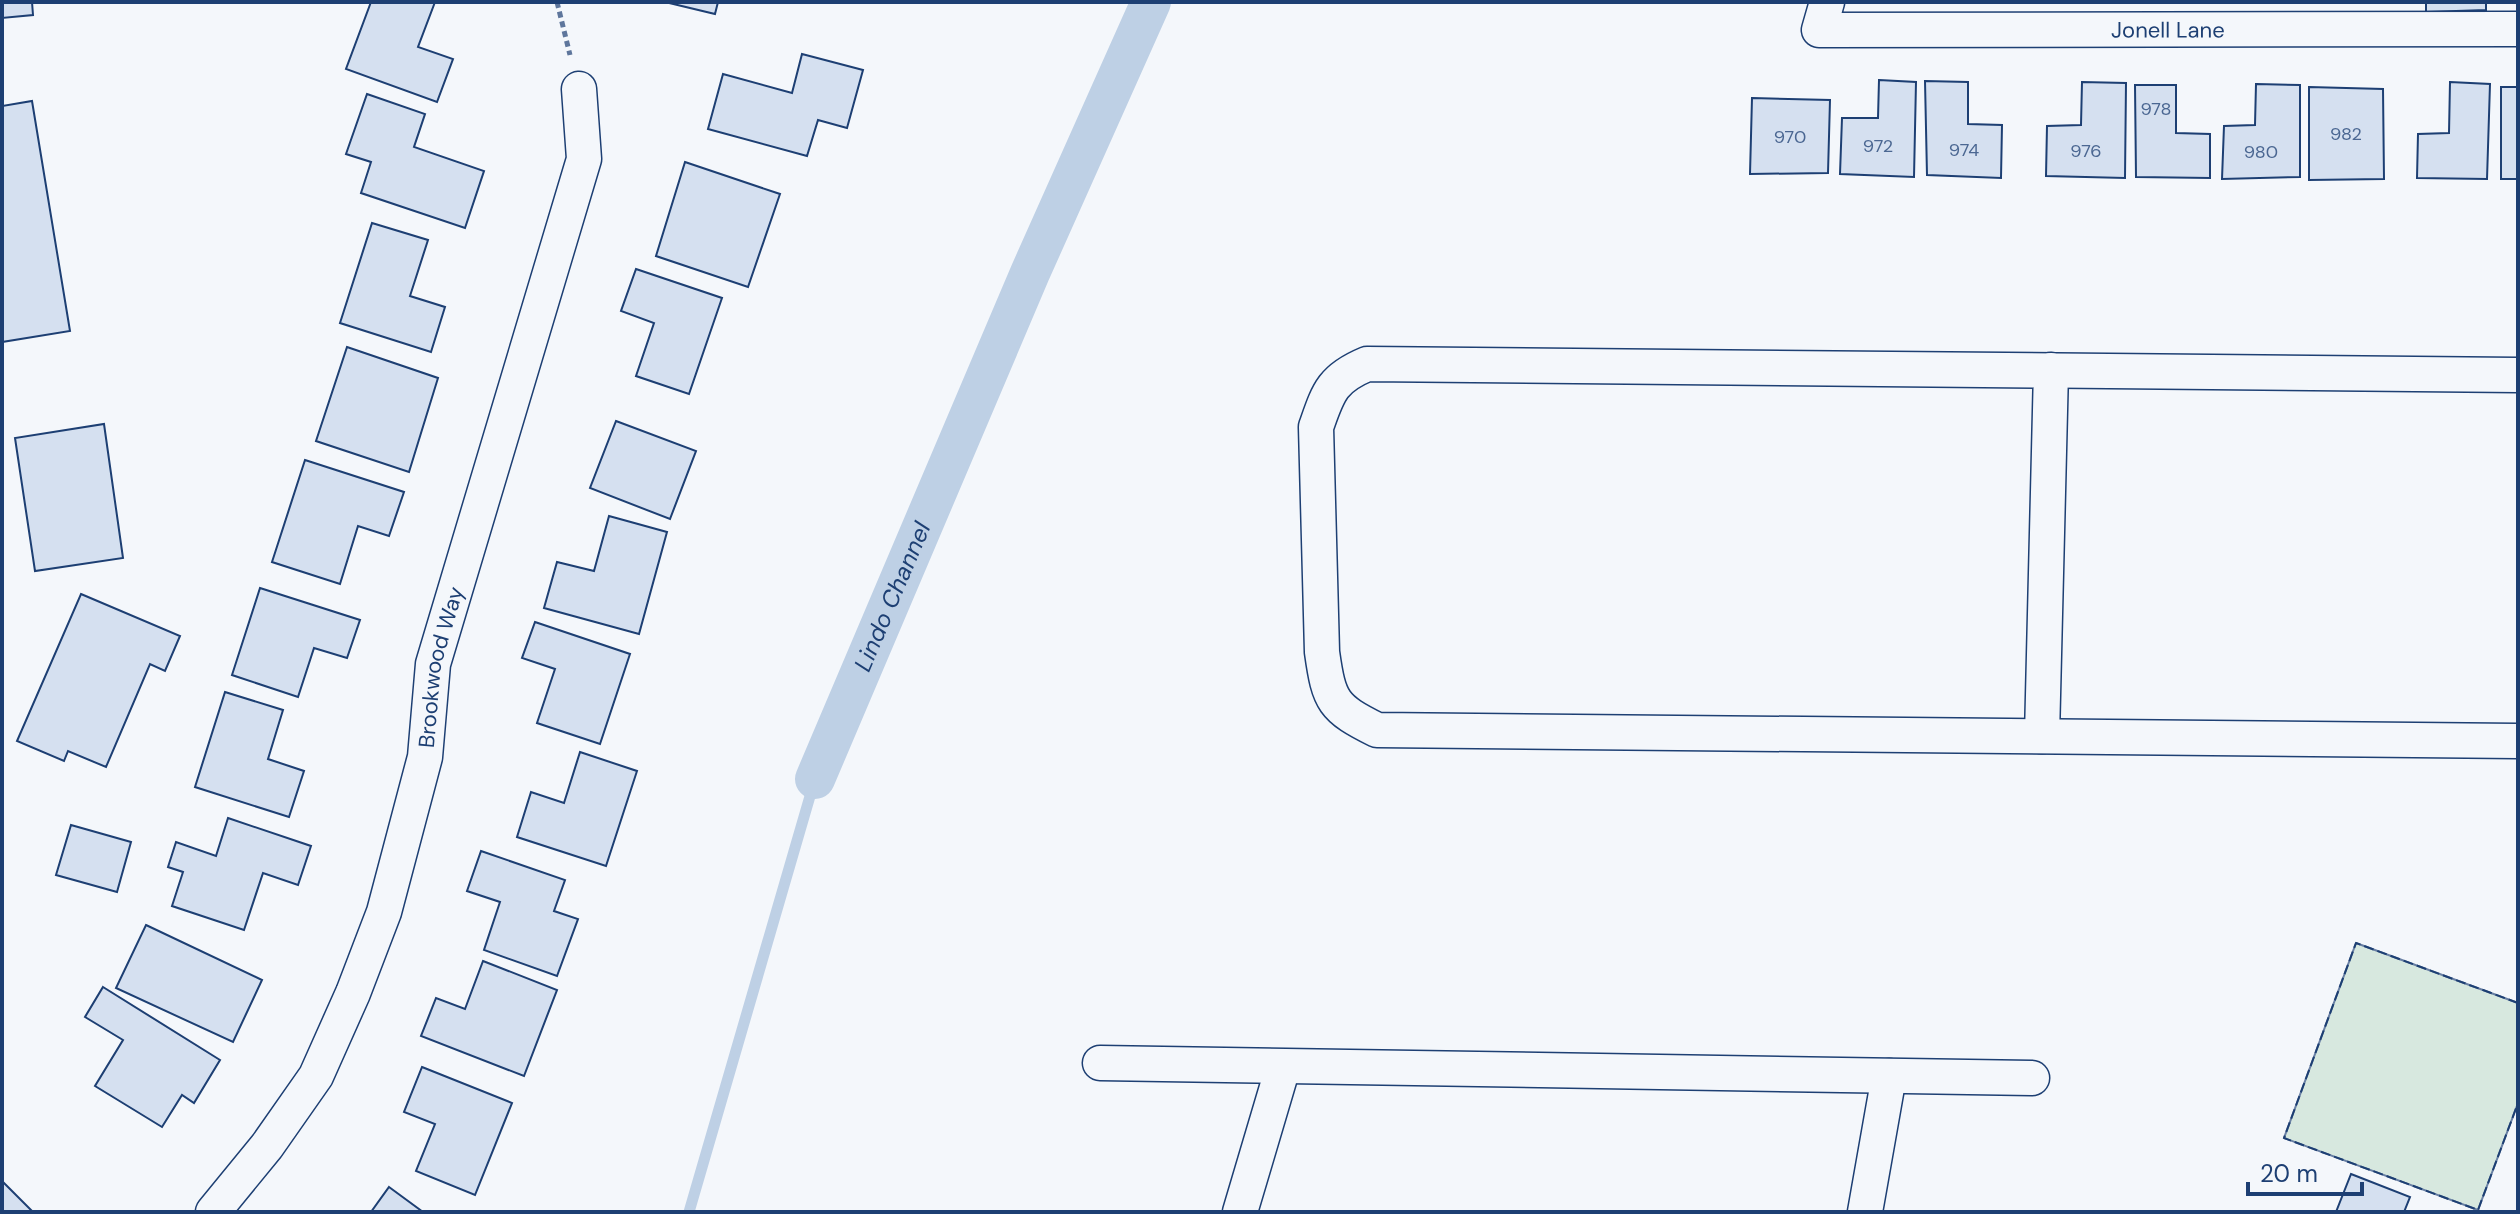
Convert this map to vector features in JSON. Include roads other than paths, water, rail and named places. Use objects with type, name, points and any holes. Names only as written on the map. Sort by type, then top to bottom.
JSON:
[{"type":"street","name":"Jonell Lane","points":[[1823,16],[2195,15],[2353,30],[2518,29]]},
{"type":"street","name":"Brookwood Way","points":[[213,1212],[267,1146],[316,1076],[384,912],[425,757],[433,664],[584,159],[579,89]]},
{"type":"street","points":[[2518,375],[1367,364],[1345,373],[1327,396],[1316,427],[1322,652],[1327,687],[1344,713],[1377,730],[2518,741]]},
{"type":"street","points":[[2042,736],[2051,370]]},
{"type":"street","points":[[1100,1063],[2032,1078]]},
{"type":"street","points":[[1240,1212],[1283,1067]]},
{"type":"street","points":[[1865,1212],[1889,1076]]},
{"type":"waterway","name":"Lindo Channel","points":[[815,779],[1030,273],[1151,2]]},
{"type":"waterway","name":"Lindo Channel","points":[[689,1212],[815,779]]}]
